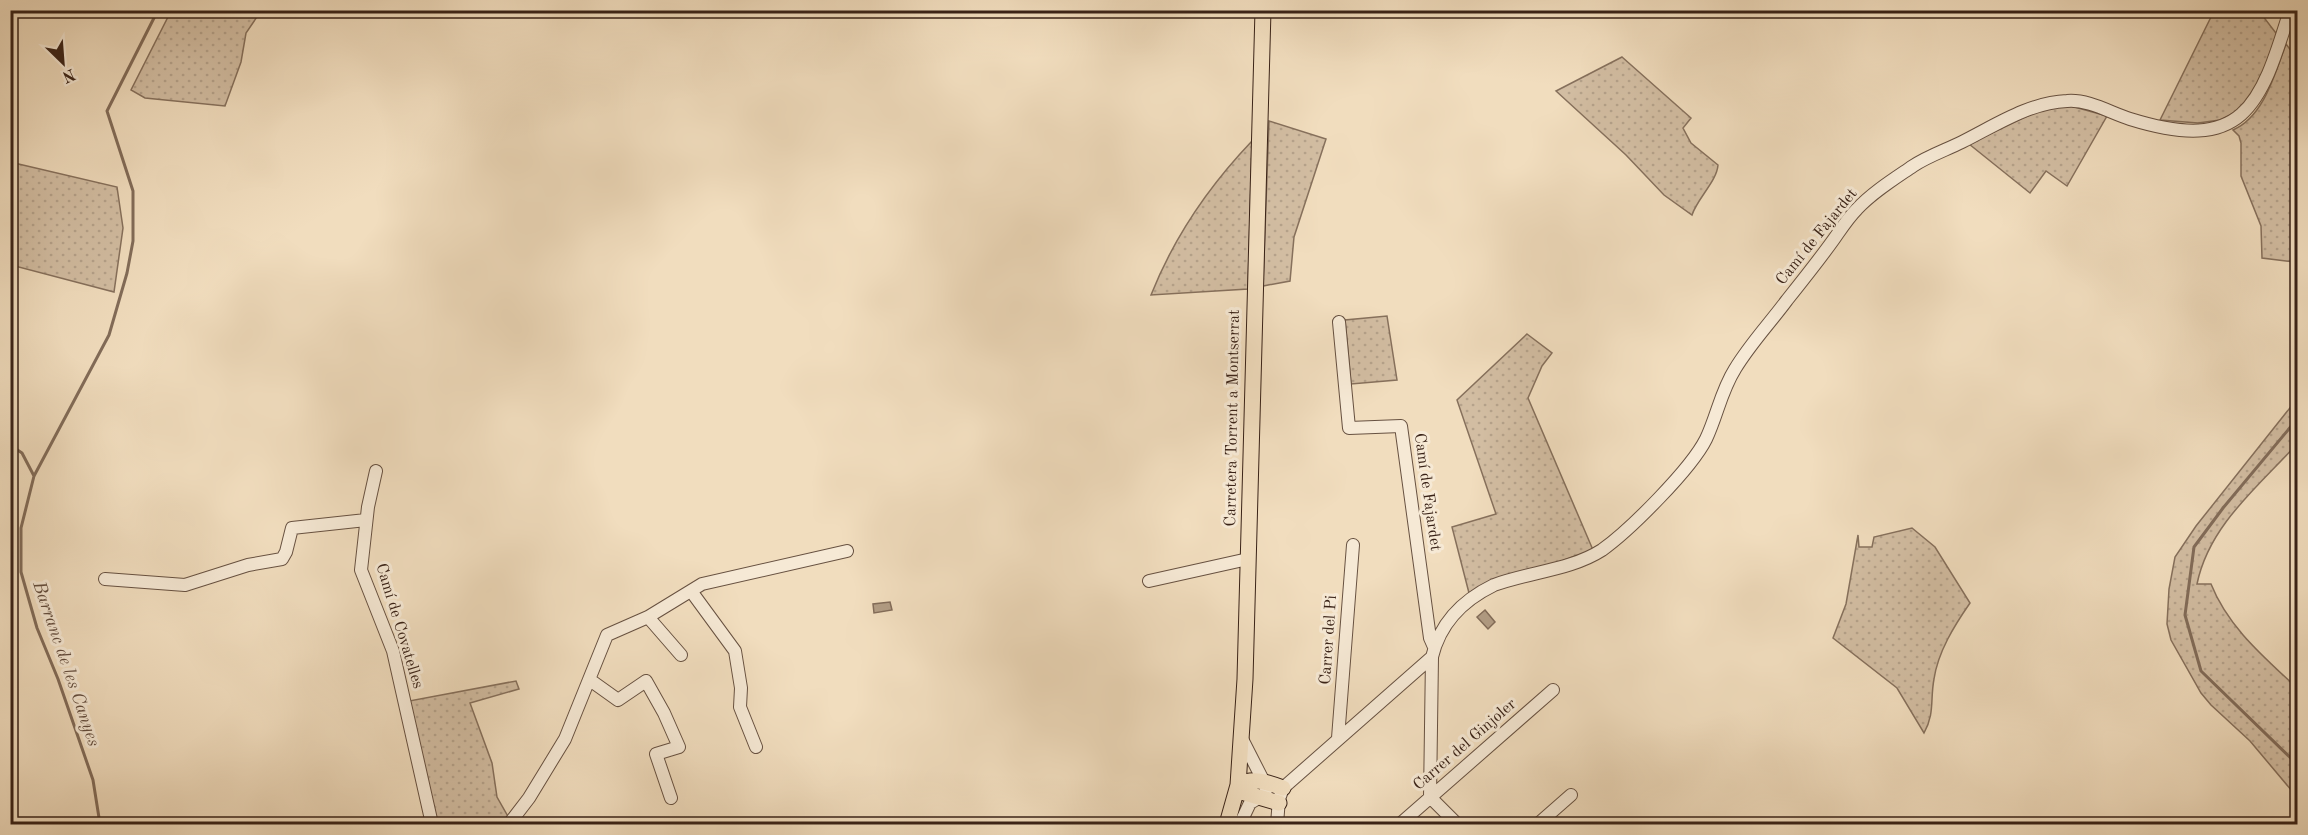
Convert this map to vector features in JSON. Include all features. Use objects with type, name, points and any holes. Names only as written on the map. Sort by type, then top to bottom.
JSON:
[{"type":"main road","name":"Carretera Torrent a Montserrat","points":[[1227,825],[1238,785],[1242,739],[1263,10]]},
{"type":"main road","points":[[1245,781],[1263,782],[1280,797],[1260,799],[1245,793],[1238,785],[1245,781]]},
{"type":"street","name":"Camí de Fajardet","points":[[1280,797],[1338,738],[1433,652],[1436,639],[1444,625],[1481,591],[1506,580],[1589,557],[1623,534],[1644,513],[1692,460],[1705,441],[1721,395],[1748,348],[1846,222],[1881,189],[1917,164],[2013,115],[2070,100],[2145,123],[2180,130],[2204,130],[2224,126],[2245,113],[2258,96],[2269,76],[2290,10]]},
{"type":"street","name":"Camí de Fajardet","points":[[1339,322],[1349,428],[1401,426],[1433,652]]},
{"type":"street","name":"Camí de Covatelles","points":[[376,471],[366,520],[362,570],[393,651],[432,825]]},
{"type":"street","points":[[105,579],[185,585],[248,565],[279,560],[286,552],[292,528],[366,520]]},
{"type":"street","name":"Carrer del Pi","points":[[1338,738],[1353,545]]},
{"type":"street","points":[[509,825],[529,798],[565,739],[608,635],[648,617],[702,584],[847,551]]},
{"type":"street","points":[[1149,581],[1248,559]]},
{"type":"street","points":[[691,591],[735,651],[741,688],[740,707],[756,747]]},
{"type":"street","points":[[648,617],[681,655]]},
{"type":"street","points":[[1433,652],[1430,797],[1457,825]]},
{"type":"street","points":[[590,680],[618,700],[646,681],[664,712],[679,747],[656,754],[671,798]]},
{"type":"street","name":"Carrer del Ginjoler","points":[[1400,825],[1553,690]]},
{"type":"street","points":[[1240,825],[1250,803],[1260,799],[1267,788],[1242,739]]},
{"type":"street","points":[[1538,825],[1571,795]]},
{"type":"street","points":[[1277,825],[1280,797]]},
{"type":"shaded area","points":[[171,11],[261,11],[246,33],[241,62],[225,106],[145,98],[131,90]]},
{"type":"shaded area","points":[[2214,11],[2259,11],[2279,37],[2248,106],[2220,120],[2198,123],[2160,120]]},
{"type":"shaded area","points":[[2286,44],[2298,60],[2297,295],[2295,262],[2262,258],[2261,226],[2241,176],[2241,143],[2239,136],[2233,130],[2244,124],[2260,105],[2273,81]]},
{"type":"shaded area","points":[[1622,57],[1691,118],[1683,128],[1691,143],[1718,165],[1714,177],[1692,215],[1664,195],[1626,155],[1556,91]]},
{"type":"shaded area","points":[[2071,106],[2107,116],[2067,186],[2046,171],[2030,193],[1969,144],[2044,108]]},
{"type":"shaded area","points":[[1269,121],[1326,139],[1294,237],[1290,281],[1263,286]]},
{"type":"shaded area","points":[[1252,141],[1248,289],[1151,295],[1170,253],[1194,213],[1221,176]]},
{"type":"shaded area","points":[[10,162],[117,187],[123,228],[114,292],[11,265]]},
{"type":"shaded area","points":[[1387,316],[1397,380],[1351,384],[1345,320]]},
{"type":"shaded area","points":[[1527,334],[1552,353],[1542,366],[1528,398],[1593,550],[1469,593],[1452,527],[1496,514],[1457,400]]},
{"type":"shaded area","points":[[2297,399],[2297,444],[2252,491],[2224,525],[2212,543],[2197,584],[2211,584],[2218,600],[2237,628],[2297,688],[2297,797],[2250,741],[2201,693],[2171,640],[2167,624],[2169,589],[2175,557],[2196,526]]},
{"type":"shaded area","points":[[1912,528],[1935,547],[1970,603],[1939,659],[1934,679],[1930,719],[1924,733],[1897,688],[1833,638],[1846,604],[1858,535],[1859,547],[1872,547],[1874,537]]},
{"type":"shaded area","points":[[890,602],[892,610],[874,613],[873,604]]},
{"type":"shaded area","points":[[1485,610],[1495,622],[1488,629],[1477,617]]},
{"type":"shaded area","points":[[516,681],[519,689],[470,703],[492,763],[497,797],[510,820],[505,824],[433,824],[409,701]]},
{"type":"waterway","name":"Barranc de les Canyes","points":[[100,824],[93,780],[58,679],[37,628],[21,572],[21,528],[34,476],[109,335],[127,273],[133,241],[133,191],[107,111],[158,10]]},
{"type":"waterway","points":[[2298,418],[2223,508],[2194,547],[2185,615],[2201,671],[2298,765]]},
{"type":"waterway","points":[[10,445],[22,453],[34,476]]}]
